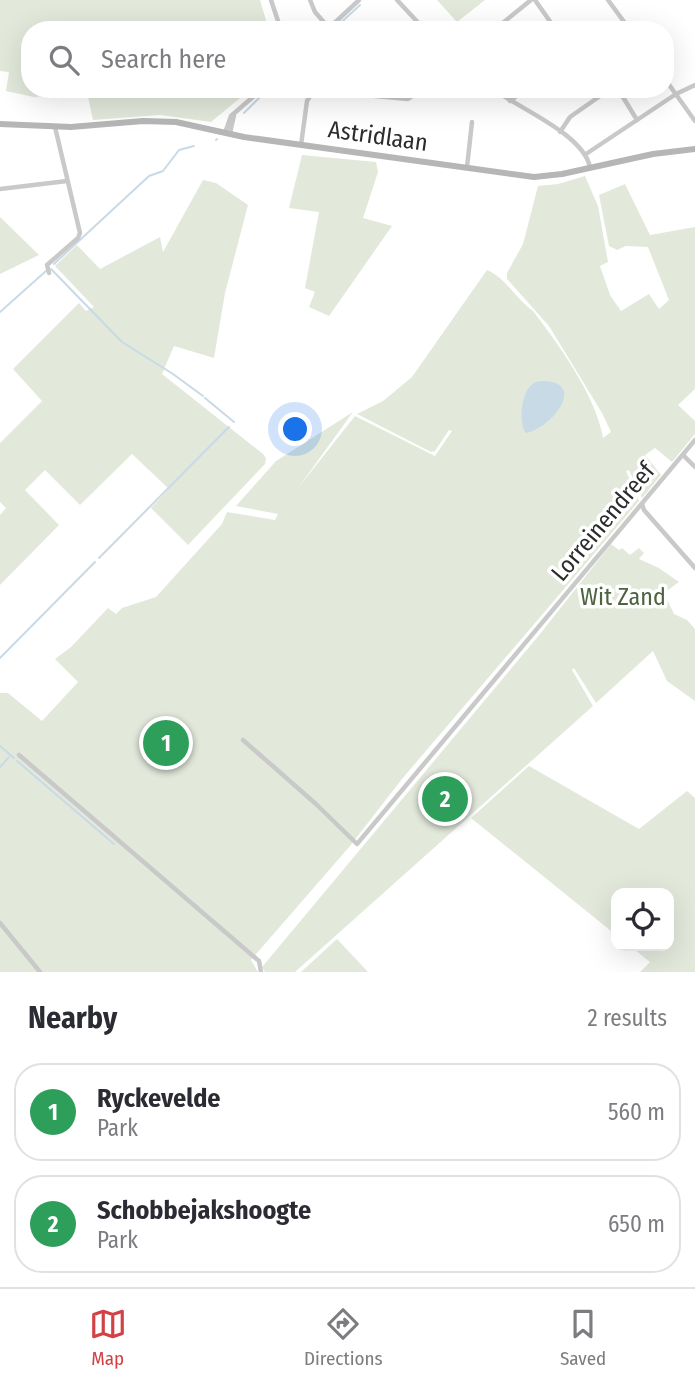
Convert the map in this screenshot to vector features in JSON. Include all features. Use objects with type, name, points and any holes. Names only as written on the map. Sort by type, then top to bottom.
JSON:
[{"type":"main road","name":"Astridlaan","points":[[0,124],[55,127],[163,121],[227,134],[534,177],[695,149]]},
{"type":"street","points":[[271,0],[278,21]]},
{"type":"street","points":[[311,0],[322,21]]},
{"type":"street","points":[[337,21],[359,0]]},
{"type":"street","points":[[397,0],[417,21]]},
{"type":"street","points":[[506,21],[533,0],[549,21]]},
{"type":"street","points":[[608,0],[623,21]]},
{"type":"street","points":[[676,94],[695,85]]},
{"type":"street","points":[[674,91],[695,121]]},
{"type":"street","points":[[227,134],[236,113],[252,98]]},
{"type":"street","points":[[301,145],[309,98]]},
{"type":"street","points":[[506,98],[575,142],[586,154],[591,168]]},
{"type":"street","points":[[510,101],[514,98]]},
{"type":"street","points":[[559,132],[570,117],[597,98]]},
{"type":"street","points":[[624,98],[637,120]]},
{"type":"street","points":[[586,154],[670,98]]},
{"type":"street","points":[[467,168],[472,122]]},
{"type":"street","points":[[49,273],[47,265],[78,238],[80,233],[55,127]]},
{"type":"street","points":[[0,189],[67,181]]},
{"type":"street","name":"Lorreinendreef","points":[[243,740],[357,844],[695,440]]},
{"type":"street","points":[[683,455],[695,467]]},
{"type":"street","points":[[641,503],[644,510],[695,568]]},
{"type":"street","points":[[19,755],[259,961],[261,972]]},
{"type":"street","points":[[0,923],[40,972]]},
{"type":"green space","points":[[0,0],[260,0],[266,21],[21,21],[21,94],[6,91],[9,72],[0,71]]},
{"type":"green space","points":[[437,0],[485,0],[458,21]]},
{"type":"green space","points":[[88,98],[240,98],[211,122],[160,115],[93,120]]},
{"type":"green space","points":[[302,155],[376,162],[378,172],[363,218],[392,226],[329,316],[309,307],[315,292],[305,288],[319,212],[289,208]]},
{"type":"green space","points":[[585,176],[598,206],[608,262],[600,266],[610,295],[621,311],[649,294],[659,309],[669,300],[648,247],[626,246],[617,250],[609,246],[599,195],[625,184],[650,235],[695,227],[695,389],[678,405],[695,421],[695,434],[672,462],[655,448],[645,455],[661,475],[642,498],[629,470],[626,471],[639,501],[251,960],[258,972],[0,972],[0,693],[8,693],[42,721],[78,682],[55,659],[71,647],[108,608],[116,614],[122,608],[156,597],[222,524],[227,512],[275,520],[278,514],[236,506],[276,461],[353,412],[298,488],[355,416],[435,456],[452,431],[449,430],[435,451],[431,452],[357,414],[383,401],[412,377],[487,270],[500,278],[533,311],[585,388],[603,438],[611,432],[549,326],[507,279],[507,273],[523,244],[538,186],[558,184]]},
{"type":"green space","points":[[203,180],[216,183],[248,205],[225,293],[214,358],[174,346],[162,374],[263,454],[266,458],[265,464],[188,545],[151,508],[169,489],[132,454],[80,505],[45,470],[25,490],[59,525],[0,585],[0,515],[6,508],[0,502],[0,443],[42,401],[13,369],[79,303],[86,311],[94,307],[55,266],[77,245],[100,269],[160,237],[163,252]]},
{"type":"green space","points":[[0,217],[39,255],[0,274]]},
{"type":"green space","name":"Wit Zand","points":[[611,544],[630,555],[639,548],[644,553],[639,559],[659,568],[679,582],[664,593],[674,614],[687,620],[695,629],[695,701],[667,681],[653,651],[596,703],[574,668],[572,670],[593,706],[295,972],[265,972],[262,967],[540,634]]},
{"type":"green space","points":[[529,766],[639,829],[687,791],[695,798],[695,972],[640,972],[650,962],[636,951],[674,951],[674,888],[611,888],[611,931],[471,818]]},
{"type":"green space","points":[[337,939],[368,972],[301,972]]},
{"type":"water","points":[[546,381],[558,384],[563,390],[561,406],[546,423],[526,433],[522,415],[526,392],[534,383]]},
{"type":"waterway","points":[[343,21],[360,5]]},
{"type":"waterway","points":[[244,113],[259,98]]},
{"type":"waterway","points":[[54,264],[149,176],[163,171],[179,150],[194,146]]},
{"type":"waterway","points":[[51,269],[122,342],[203,396]]},
{"type":"waterway","points":[[0,312],[46,271]]},
{"type":"waterway","points":[[205,398],[234,422]]},
{"type":"waterway","points":[[99,558],[229,427]]},
{"type":"waterway","points":[[0,658],[95,562]]},
{"type":"waterway","points":[[0,746],[14,758]]},
{"type":"waterway","points":[[0,767],[9,757]]},
{"type":"waterway","points":[[17,761],[114,844]]},
{"type":"place","name":"Ryckevelde","points":[[166,743]]},
{"type":"place","name":"Schobbejakshoogte","points":[[445,799]]}]
